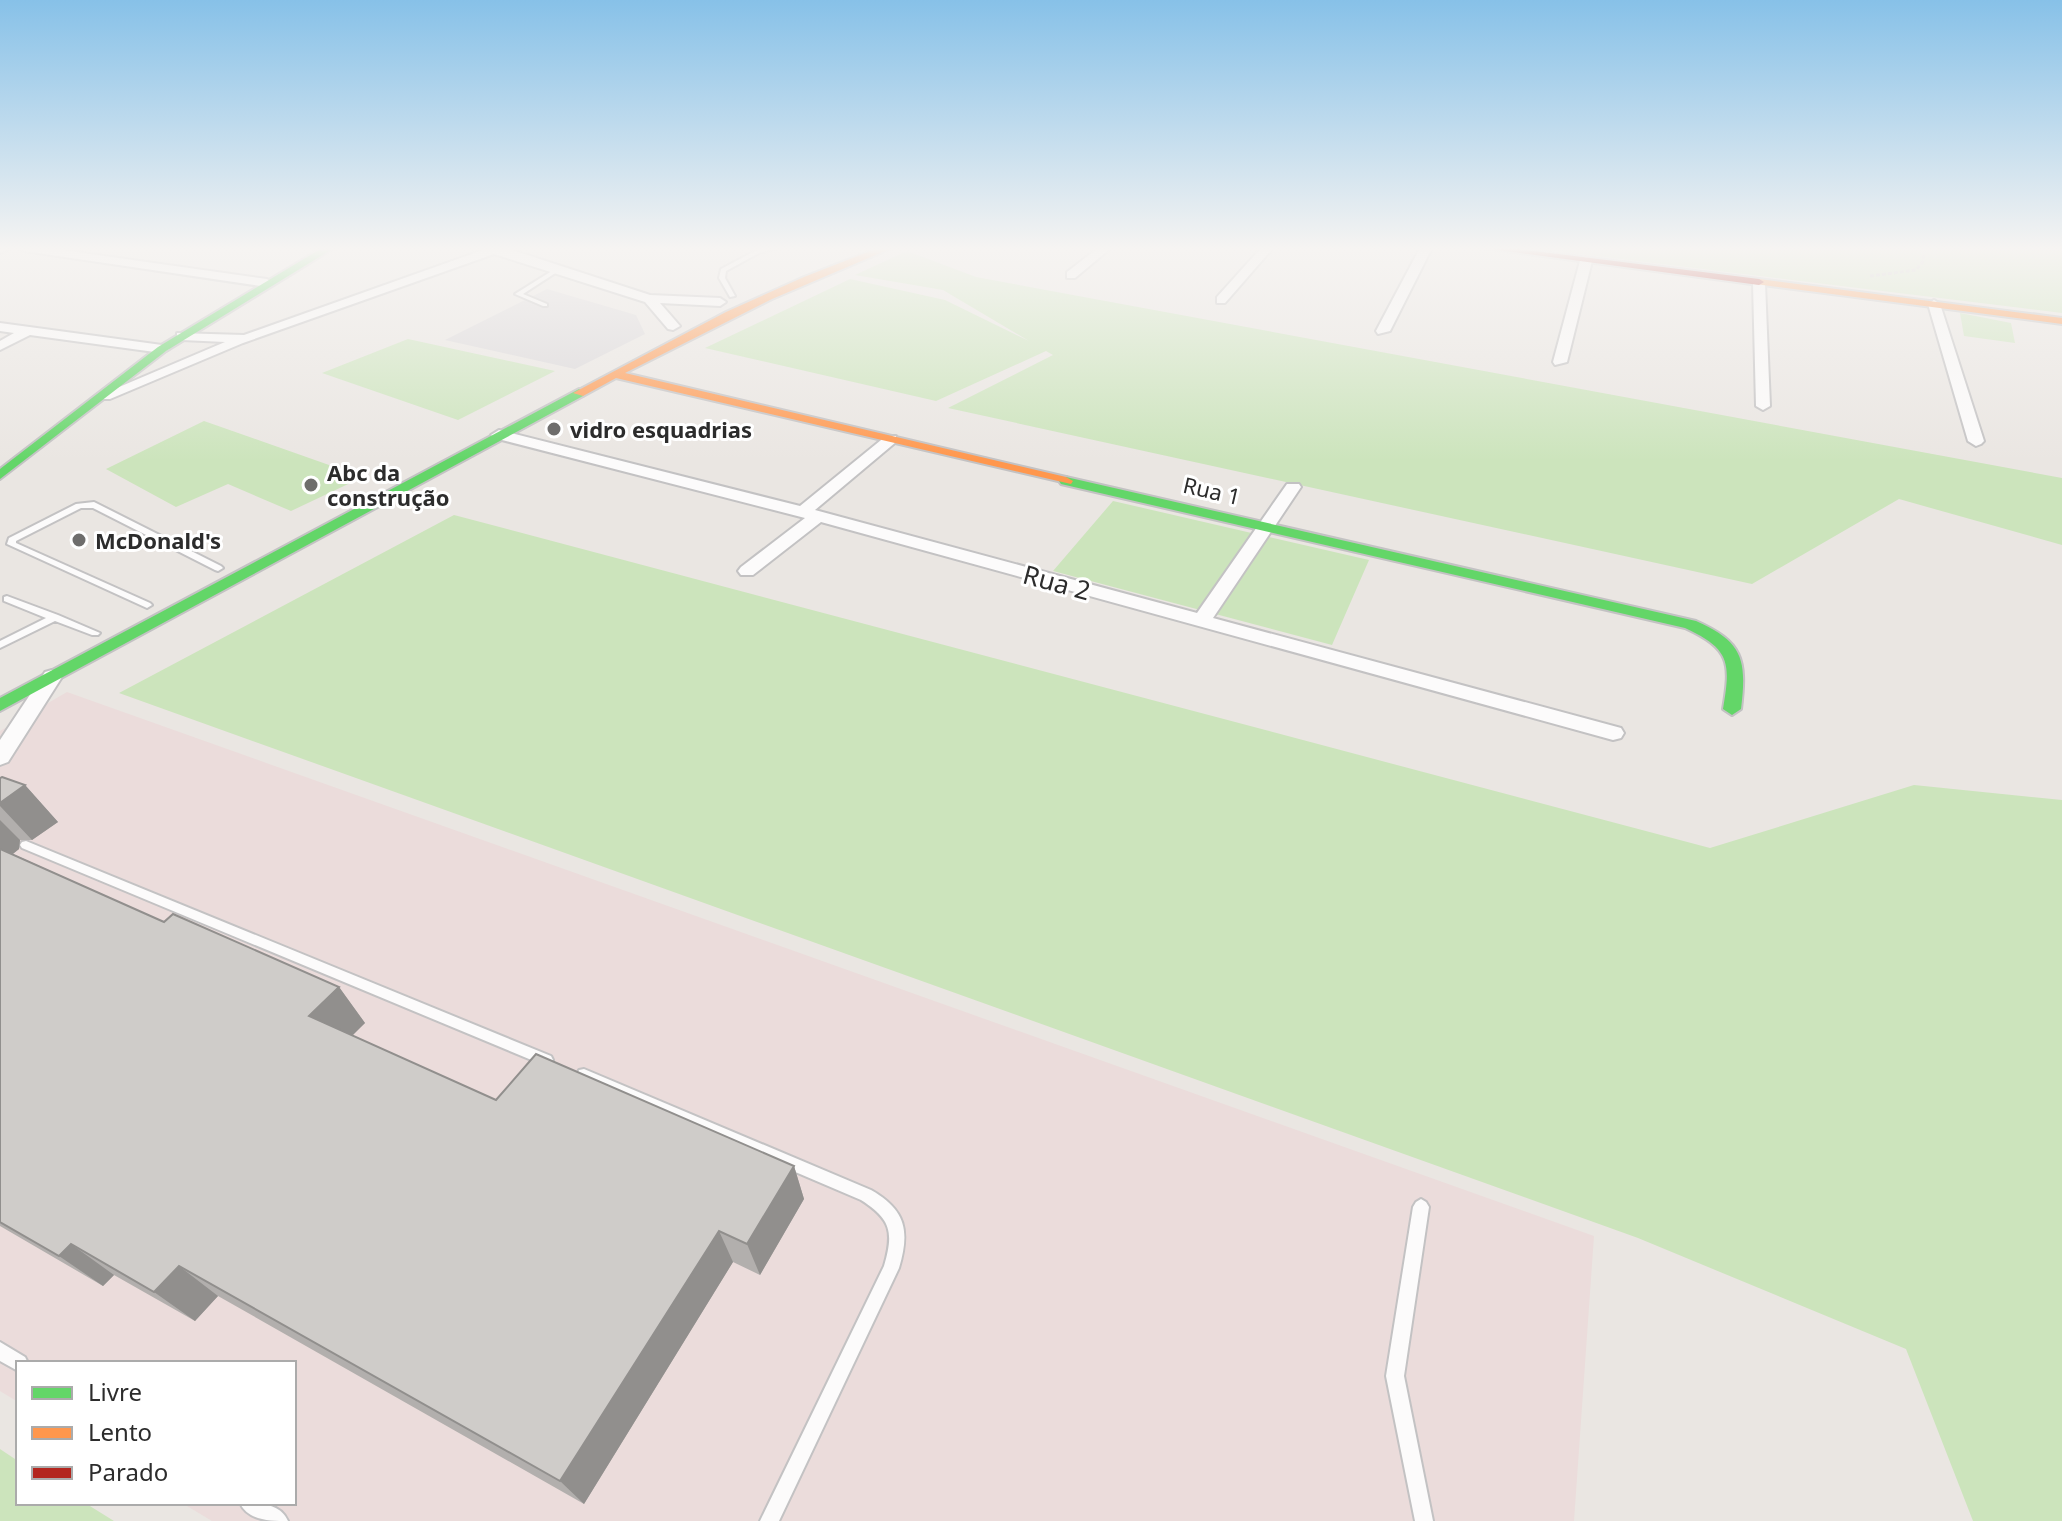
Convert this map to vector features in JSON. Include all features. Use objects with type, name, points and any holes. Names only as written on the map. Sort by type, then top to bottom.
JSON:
[{"type":"main road","points":[[0,475],[162,349],[209,319]]},
{"type":"main road","points":[[68,647],[687,319]]},
{"type":"main road","points":[[0,705],[720,319]]},
{"type":"main road","name":"Rua 1","points":[[614,374],[1690,624],[1718,634],[1732,646],[1738,666],[1732,709]]},
{"type":"street","points":[[105,396],[300,319]]},
{"type":"street","points":[[667,319],[673,326]]},
{"type":"street","points":[[1383,331],[1389,319]]},
{"type":"street","points":[[1560,362],[1571,319]]},
{"type":"street","points":[[1760,319],[1763,406]]},
{"type":"street","points":[[1939,319],[1976,441]]},
{"type":"street","points":[[0,327],[162,349]]},
{"type":"street","points":[[0,346],[29,330]]},
{"type":"street","points":[[182,336],[245,339]]},
{"type":"street","name":"Rua 2","points":[[499,435],[811,514],[1613,733]]},
{"type":"street","points":[[747,571],[891,439]]},
{"type":"street","points":[[1200,622],[1293,487]]},
{"type":"street","points":[[0,757],[52,677]]},
{"type":"lane","points":[[147,605],[11,544],[12,540],[79,506],[94,505],[218,568]]},
{"type":"lane","points":[[7,599],[95,633]]},
{"type":"lane","points":[[0,645],[55,617]]},
{"type":"lane","points":[[26,845],[598,1081],[885,1205],[894,1218],[897,1234],[891,1268],[769,1521]]},
{"type":"lane","points":[[1421,1207],[1395,1376],[1424,1521]]},
{"type":"lane","points":[[252,1505],[279,1521]]},
{"type":"shaded area","points":[[487,319],[638,319],[645,334],[575,369],[445,340]]},
{"type":"shaded area","points":[[67,692],[1594,1236],[1574,1521],[212,1521],[185,1505],[296,1505],[296,1361],[16,1361],[16,1401],[0,1391],[0,731]]},
{"type":"green space","points":[[766,319],[984,319],[1029,341],[992,319],[1203,319],[2062,478],[2062,545],[1899,499],[1752,584],[948,408],[1053,355],[1046,351],[936,401],[705,348]]},
{"type":"green space","points":[[1961,319],[1990,319],[2011,323],[2015,343],[1964,336]]},
{"type":"green space","points":[[408,339],[555,371],[458,420],[322,373]]},
{"type":"green space","points":[[204,421],[363,477],[291,511],[228,484],[176,507],[106,469]]},
{"type":"green space","points":[[1113,501],[1369,560],[1332,645],[1053,571]]},
{"type":"green space","points":[[454,515],[1710,848],[1914,785],[2062,800],[2062,1521],[1973,1521],[1906,1349],[1638,1238],[119,693]]},
{"type":"green space","points":[[0,1449],[16,1460],[16,1505],[88,1505],[114,1521],[0,1521]]},
{"type":"building","points":[[0,778],[25,785],[0,803]]},
{"type":"building","points":[[0,849],[164,922],[173,914],[339,987],[309,1016],[496,1100],[536,1054],[794,1166],[747,1244],[719,1231],[560,1481],[179,1266],[154,1292],[71,1244],[59,1256],[0,1222]]},
{"type":"traffic: fast","points":[[0,475],[162,349],[212,319]]},
{"type":"traffic: fast","points":[[0,705],[579,393]]},
{"type":"traffic: fast","points":[[1066,481],[1690,624],[1719,639],[1733,655],[1736,677],[1732,709]]},
{"type":"traffic: slow","points":[[579,393],[721,319]]},
{"type":"traffic: slow","points":[[2046,319],[2062,321]]},
{"type":"traffic: slow","points":[[614,374],[1066,481]]},
{"type":"place","name":"vidro esquadrias","points":[[554,429]]},
{"type":"place","name":"Abc da construção","points":[[311,485]]},
{"type":"place","name":"McDonald's","points":[[79,540]]}]
